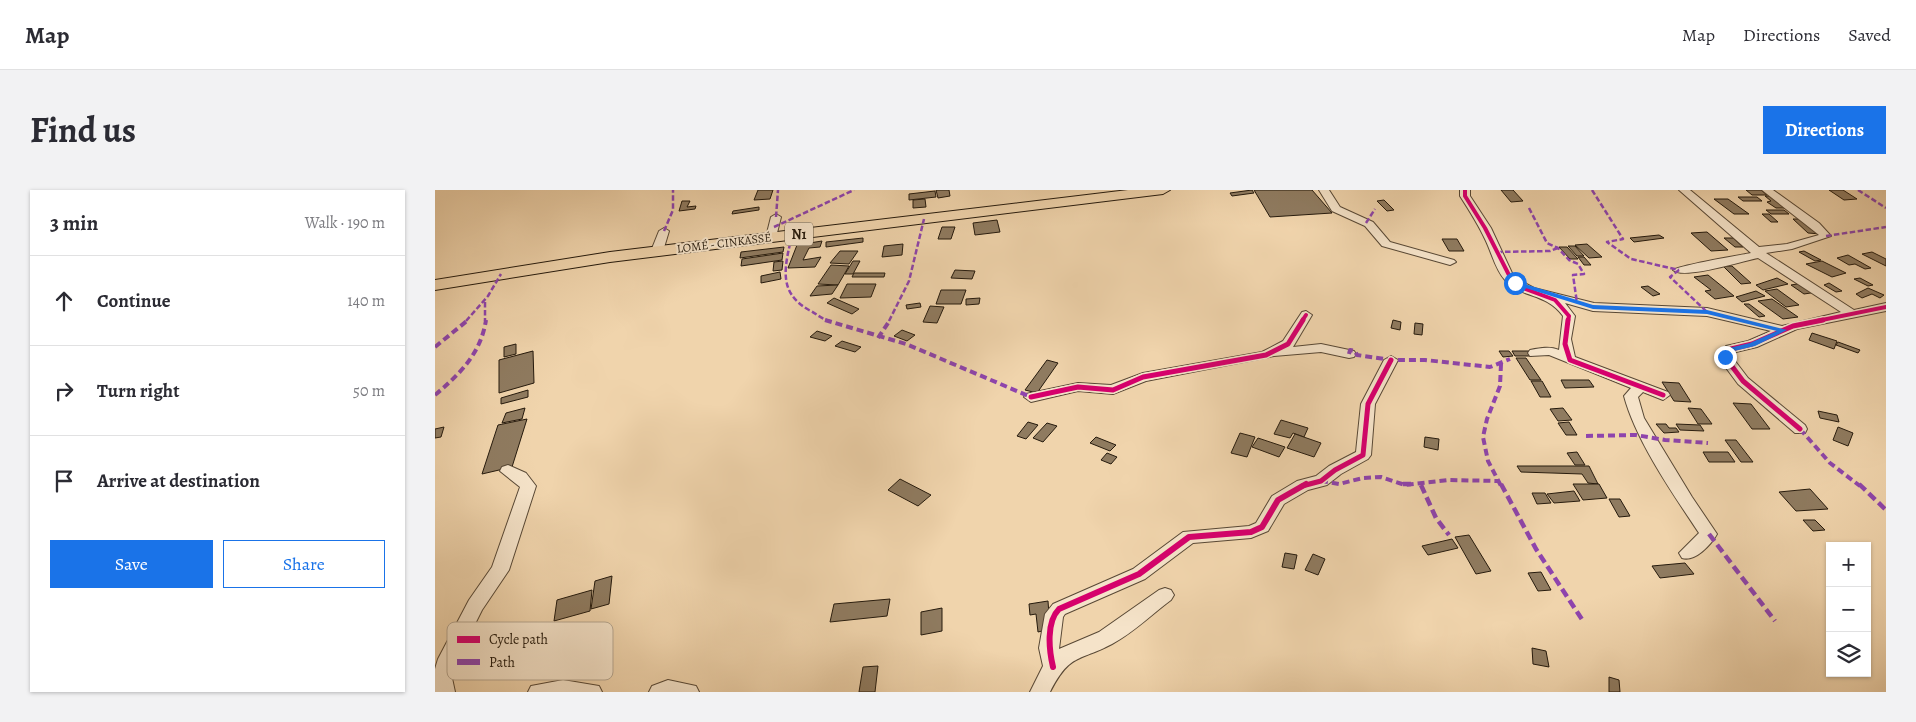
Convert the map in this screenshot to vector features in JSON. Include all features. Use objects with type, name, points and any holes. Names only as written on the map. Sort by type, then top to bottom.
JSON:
[{"type":"highway","name":"LOMÉ - CINKASSÉ","points":[[435,285],[657,251],[1163,190]]},
{"type":"street","points":[[1324,190],[1336,209],[1345,215],[1369,224],[1386,244],[1450,262]]},
{"type":"street","points":[[1465,190],[1465,196],[1491,240],[1506,272],[1515,283],[1548,295],[1593,307],[1707,312],[1783,330]]},
{"type":"street","points":[[1684,190],[1758,252],[1852,314]]},
{"type":"street","points":[[1679,270],[1704,267],[1826,236],[1815,224],[1767,190]]},
{"type":"street","points":[[771,237],[776,217]]},
{"type":"street","points":[[657,251],[664,231]]},
{"type":"street","points":[[1548,295],[1560,302],[1569,316],[1565,354],[1570,360]]},
{"type":"street","points":[[1800,429],[1743,381],[1725,357],[1731,349],[1752,344],[1793,326],[1886,307]]},
{"type":"street","points":[[1266,355],[1288,344],[1306,315]]},
{"type":"street","points":[[1535,354],[1551,352],[1565,344]]},
{"type":"street","points":[[1031,397],[1078,387],[1113,390],[1143,377],[1317,346],[1332,348],[1349,354]]},
{"type":"street","points":[[1551,352],[1663,395]]},
{"type":"street","points":[[1053,667],[1049,648],[1054,614],[1059,609],[1139,574],[1189,537],[1251,532],[1262,527],[1278,500],[1303,485],[1321,481],[1335,470],[1363,455],[1368,404],[1391,360]]},
{"type":"street","points":[[1641,386],[1631,396],[1637,418],[1685,501],[1709,534],[1688,553]]},
{"type":"street","points":[[466,622],[475,605],[500,570],[522,508],[528,486],[520,476],[508,471]]},
{"type":"street","points":[[1040,692],[1053,667],[1068,653],[1106,638],[1165,596]]},
{"type":"street","points":[[445,692],[442,678],[447,662]]},
{"type":"street","points":[[537,692],[563,689],[593,692]]},
{"type":"street","points":[[659,692],[668,689],[689,692]]},
{"type":"building","points":[[758,190],[773,190],[770,199],[754,200]]},
{"type":"building","points":[[936,190],[949,190],[950,196],[938,198]]},
{"type":"building","points":[[1252,190],[1254,193],[1232,196],[1230,193]]},
{"type":"building","points":[[1254,190],[1312,190],[1332,213],[1270,217]]},
{"type":"building","points":[[1501,190],[1513,190],[1523,201],[1511,202]]},
{"type":"building","points":[[1746,190],[1761,190],[1767,195],[1752,195]]},
{"type":"building","points":[[1829,190],[1843,190],[1857,199],[1844,200]]},
{"type":"building","points":[[935,191],[936,197],[909,200],[909,194]]},
{"type":"building","points":[[1765,196],[1771,196],[1786,208],[1776,208],[1767,202],[1771,201]]},
{"type":"building","points":[[1738,197],[1757,197],[1762,201],[1743,201]]},
{"type":"building","points":[[925,199],[926,207],[913,208],[913,200]]},
{"type":"building","points":[[1714,199],[1728,199],[1749,214],[1734,214]]},
{"type":"building","points":[[1384,200],[1394,210],[1387,211],[1377,201]]},
{"type":"building","points":[[682,201],[690,201],[687,207],[696,206],[695,209],[679,211]]},
{"type":"building","points":[[759,207],[759,210],[732,214],[733,211]]},
{"type":"building","points":[[1766,210],[1784,210],[1789,214],[1771,214]]},
{"type":"building","points":[[1762,214],[1769,214],[1778,222],[1771,222]]},
{"type":"building","points":[[1793,219],[1806,219],[1821,234],[1808,233]]},
{"type":"building","points":[[997,220],[1000,232],[975,235],[973,223]]},
{"type":"building","points":[[942,227],[955,227],[951,239],[938,239]]},
{"type":"building","points":[[1707,232],[1728,250],[1711,251],[1691,233]]},
{"type":"building","points":[[1659,235],[1664,238],[1634,242],[1630,238]]},
{"type":"building","points":[[863,238],[863,242],[826,247],[826,242]]},
{"type":"building","points":[[1724,238],[1733,238],[1743,247],[1735,247]]},
{"type":"building","points":[[1442,239],[1457,239],[1464,251],[1449,251]]},
{"type":"building","points":[[822,241],[820,247],[809,248],[803,260],[821,257],[815,267],[788,268],[797,245]]},
{"type":"building","points":[[903,244],[902,255],[882,257],[884,246]]},
{"type":"building","points":[[1587,244],[1602,257],[1589,258],[1575,245]]},
{"type":"building","points":[[1568,246],[1575,246],[1584,256],[1577,256]]},
{"type":"building","points":[[784,247],[783,252],[740,258],[741,252]]},
{"type":"building","points":[[1559,247],[1567,247],[1578,259],[1570,259]]},
{"type":"building","points":[[840,251],[858,251],[849,264],[830,263]]},
{"type":"building","points":[[1804,251],[1821,260],[1815,261],[1799,252]]},
{"type":"building","points":[[1872,252],[1886,259],[1886,266],[1862,254]]},
{"type":"building","points":[[783,253],[782,260],[741,266],[742,259]]},
{"type":"building","points":[[1848,255],[1871,268],[1865,269],[1855,264],[1849,265],[1837,258]]},
{"type":"building","points":[[1578,257],[1584,257],[1591,265],[1584,265]]},
{"type":"building","points":[[783,261],[782,270],[773,271],[774,262]]},
{"type":"building","points":[[853,261],[860,261],[853,274],[845,274]]},
{"type":"building","points":[[1822,261],[1846,273],[1832,277],[1806,264]]},
{"type":"building","points":[[831,265],[849,266],[838,285],[818,284]]},
{"type":"building","points":[[1723,266],[1732,266],[1751,283],[1741,284]]},
{"type":"building","points":[[955,270],[975,271],[972,279],[951,278]]},
{"type":"building","points":[[780,272],[781,279],[761,283],[761,276]]},
{"type":"building","points":[[854,273],[885,273],[884,277],[852,277]]},
{"type":"building","points":[[1708,275],[1734,296],[1715,299],[1705,291],[1711,290],[1694,277]]},
{"type":"building","points":[[1777,278],[1788,284],[1763,290],[1756,285]]},
{"type":"building","points":[[1860,278],[1873,285],[1868,286],[1854,279]]},
{"type":"building","points":[[1803,283],[1817,292],[1804,294],[1791,285]]},
{"type":"building","points":[[1829,283],[1842,291],[1836,292],[1824,285]]},
{"type":"building","points":[[847,284],[876,284],[871,297],[840,298]]},
{"type":"building","points":[[838,285],[832,294],[810,296],[817,286]]},
{"type":"building","points":[[1648,286],[1660,294],[1653,296],[1641,287]]},
{"type":"building","points":[[1868,288],[1884,295],[1880,298],[1872,294],[1862,298],[1856,294]]},
{"type":"building","points":[[1777,289],[1799,305],[1786,307],[1765,291]]},
{"type":"building","points":[[941,290],[966,290],[961,304],[936,304]]},
{"type":"building","points":[[1756,291],[1765,296],[1742,302],[1736,297]]},
{"type":"building","points":[[834,298],[859,309],[852,314],[827,303]]},
{"type":"building","points":[[980,298],[979,304],[966,305],[966,299]]},
{"type":"building","points":[[1772,299],[1798,317],[1783,319],[1758,301]]},
{"type":"building","points":[[920,303],[921,307],[907,309],[906,305]]},
{"type":"building","points":[[1744,304],[1749,304],[1765,316],[1759,317]]},
{"type":"building","points":[[930,306],[944,307],[937,323],[923,322]]},
{"type":"building","points":[[1393,320],[1401,322],[1400,330],[1391,328]]},
{"type":"building","points":[[1415,323],[1423,324],[1422,335],[1414,334]]},
{"type":"building","points":[[902,330],[915,335],[907,341],[894,336]]},
{"type":"building","points":[[817,331],[832,336],[825,341],[810,337]]},
{"type":"building","points":[[1812,333],[1837,341],[1834,349],[1809,340]]},
{"type":"building","points":[[842,341],[861,347],[855,352],[835,346]]},
{"type":"building","points":[[1838,342],[1860,350],[1858,353],[1836,345]]},
{"type":"building","points":[[516,344],[516,354],[504,357],[504,347]]},
{"type":"building","points":[[533,351],[534,383],[499,393],[499,360]]},
{"type":"building","points":[[1499,351],[1509,351],[1513,356],[1503,357]]},
{"type":"building","points":[[1512,351],[1529,351],[1532,356],[1515,356]]},
{"type":"building","points":[[1516,358],[1526,358],[1541,380],[1530,380]]},
{"type":"building","points":[[1047,360],[1058,363],[1037,393],[1025,390]]},
{"type":"building","points":[[1561,380],[1589,380],[1594,387],[1565,388]]},
{"type":"building","points":[[1531,381],[1542,381],[1551,397],[1540,397]]},
{"type":"building","points":[[1662,382],[1679,383],[1691,402],[1674,401]]},
{"type":"building","points":[[528,390],[528,397],[501,404],[501,398]]},
{"type":"building","points":[[1733,403],[1751,404],[1770,429],[1752,429]]},
{"type":"building","points":[[525,408],[522,419],[502,423],[506,413]]},
{"type":"building","points":[[1563,408],[1572,420],[1558,421],[1550,409]]},
{"type":"building","points":[[1688,408],[1701,409],[1712,424],[1698,424]]},
{"type":"building","points":[[1818,411],[1837,415],[1839,422],[1820,418]]},
{"type":"building","points":[[527,419],[512,467],[482,474],[498,425]]},
{"type":"building","points":[[1281,420],[1308,428],[1304,437],[1293,433],[1290,438],[1274,434]]},
{"type":"building","points":[[1028,422],[1038,425],[1026,439],[1017,436]]},
{"type":"building","points":[[1569,422],[1577,435],[1566,435],[1558,423]]},
{"type":"building","points":[[1047,423],[1057,426],[1043,442],[1033,438]]},
{"type":"building","points":[[1656,424],[1666,424],[1669,428],[1676,428],[1679,432],[1664,433]]},
{"type":"building","points":[[1676,424],[1700,425],[1704,431],[1680,430]]},
{"type":"building","points":[[444,427],[441,437],[435,438],[435,429]]},
{"type":"building","points":[[1838,427],[1853,433],[1848,446],[1833,440]]},
{"type":"building","points":[[1240,433],[1255,437],[1247,457],[1231,453]]},
{"type":"building","points":[[1295,434],[1321,443],[1314,457],[1287,448]]},
{"type":"building","points":[[1096,437],[1116,445],[1110,451],[1090,443]]},
{"type":"building","points":[[1425,437],[1439,439],[1438,450],[1424,447]]},
{"type":"building","points":[[1258,438],[1285,447],[1279,457],[1252,447]]},
{"type":"building","points":[[1725,440],[1736,440],[1753,462],[1741,462]]},
{"type":"building","points":[[1577,452],[1585,465],[1575,465],[1567,453]]},
{"type":"building","points":[[1703,452],[1728,452],[1735,462],[1709,462]]},
{"type":"building","points":[[1107,453],[1117,457],[1111,464],[1101,460]]},
{"type":"building","points":[[1517,466],[1589,466],[1598,484],[1588,483],[1582,474],[1521,472]]},
{"type":"building","points":[[900,479],[931,495],[918,506],[888,490]]},
{"type":"building","points":[[1573,484],[1599,484],[1607,498],[1583,500]]},
{"type":"building","points":[[1810,489],[1828,509],[1796,511],[1779,492]]},
{"type":"building","points":[[1574,491],[1580,501],[1554,503],[1547,494]]},
{"type":"building","points":[[1532,493],[1545,493],[1551,503],[1537,504]]},
{"type":"building","points":[[1609,499],[1620,499],[1630,516],[1619,517]]},
{"type":"building","points":[[1803,520],[1815,520],[1825,530],[1813,531]]},
{"type":"building","points":[[1469,535],[1491,571],[1476,574],[1455,537]]},
{"type":"building","points":[[1452,539],[1458,548],[1428,555],[1422,546]]},
{"type":"building","points":[[1285,553],[1297,555],[1294,569],[1282,567]]},
{"type":"building","points":[[1313,554],[1325,559],[1318,575],[1305,570]]},
{"type":"building","points":[[1685,563],[1694,574],[1660,578],[1652,566]]},
{"type":"building","points":[[1541,572],[1551,590],[1538,591],[1528,573]]},
{"type":"building","points":[[612,576],[609,604],[591,609],[595,581]]},
{"type":"building","points":[[592,590],[590,611],[554,621],[557,600]]},
{"type":"building","points":[[890,599],[887,616],[830,622],[834,604]]},
{"type":"building","points":[[1048,601],[1050,629],[1038,632],[1036,614],[1030,615],[1029,604]]},
{"type":"building","points":[[942,608],[942,631],[921,635],[921,612]]},
{"type":"building","points":[[1532,648],[1546,651],[1549,667],[1533,664]]},
{"type":"building","points":[[878,666],[875,692],[859,692],[863,667]]},
{"type":"building","points":[[1609,677],[1619,680],[1620,692],[1609,692]]},
{"type":"marked path","points":[[664,231],[673,210],[673,190]]},
{"type":"marked path","points":[[776,217],[778,190]]},
{"type":"marked path","points":[[774,227],[854,190]]},
{"type":"marked path","points":[[1592,190],[1599,203],[1617,226],[1623,239],[1607,242],[1631,259],[1679,270]]},
{"type":"marked path","points":[[1858,190],[1886,208]]},
{"type":"marked path","points":[[1529,208],[1547,243],[1558,248],[1569,260],[1578,264],[1584,274],[1573,275],[1577,303]]},
{"type":"marked path","points":[[1366,223],[1375,209]]},
{"type":"marked path","points":[[878,338],[888,324],[909,281],[924,219]]},
{"type":"marked path","points":[[1826,236],[1886,227]]},
{"type":"marked path","points":[[792,235],[786,270],[788,288],[791,296],[797,303],[812,311],[819,318],[906,344],[1031,397]]},
{"type":"marked path","points":[[1497,252],[1550,251],[1558,248]]},
{"type":"marked path","points":[[1679,270],[1670,277],[1707,312]]},
{"type":"marked path","points":[[435,347],[473,315],[488,296],[501,274]]},
{"type":"marked path","points":[[435,395],[466,366],[480,344],[486,317],[485,302]]},
{"type":"marked path","points":[[1349,354],[1350,350],[1355,351],[1357,355],[1391,360],[1425,360],[1490,367],[1510,359]]},
{"type":"marked path","points":[[1501,364],[1500,386],[1487,419],[1483,437],[1488,461],[1536,549],[1583,621]]},
{"type":"marked path","points":[[1800,429],[1830,463],[1855,481],[1886,510]]},
{"type":"marked path","points":[[1586,436],[1636,435],[1665,440],[1708,443]]},
{"type":"marked path","points":[[1321,481],[1339,484],[1363,478],[1381,477],[1405,485],[1449,480],[1498,481]]},
{"type":"marked path","points":[[1421,485],[1436,518],[1449,535]]},
{"type":"marked path","points":[[1709,534],[1775,621]]},
{"type":"cycle path","points":[[1465,190],[1465,196],[1485,228],[1504,269],[1511,279],[1523,288],[1555,300],[1569,316],[1565,344],[1570,360],[1663,395]]},
{"type":"cycle path","points":[[1800,429],[1743,381],[1725,357],[1731,349],[1752,344],[1793,326],[1886,307]]},
{"type":"cycle path","points":[[1031,397],[1078,387],[1113,390],[1143,377],[1266,355],[1288,344],[1306,315]]},
{"type":"cycle path","points":[[1053,667],[1049,648],[1054,614],[1059,609],[1139,574],[1189,537],[1251,532],[1262,527],[1278,500],[1303,485],[1321,481],[1335,470],[1363,455],[1368,404],[1391,360]]},
{"type":"route","points":[[1515,283],[1548,295],[1593,307],[1707,312],[1759,326],[1783,330],[1752,344],[1731,349],[1725,357]]}]
